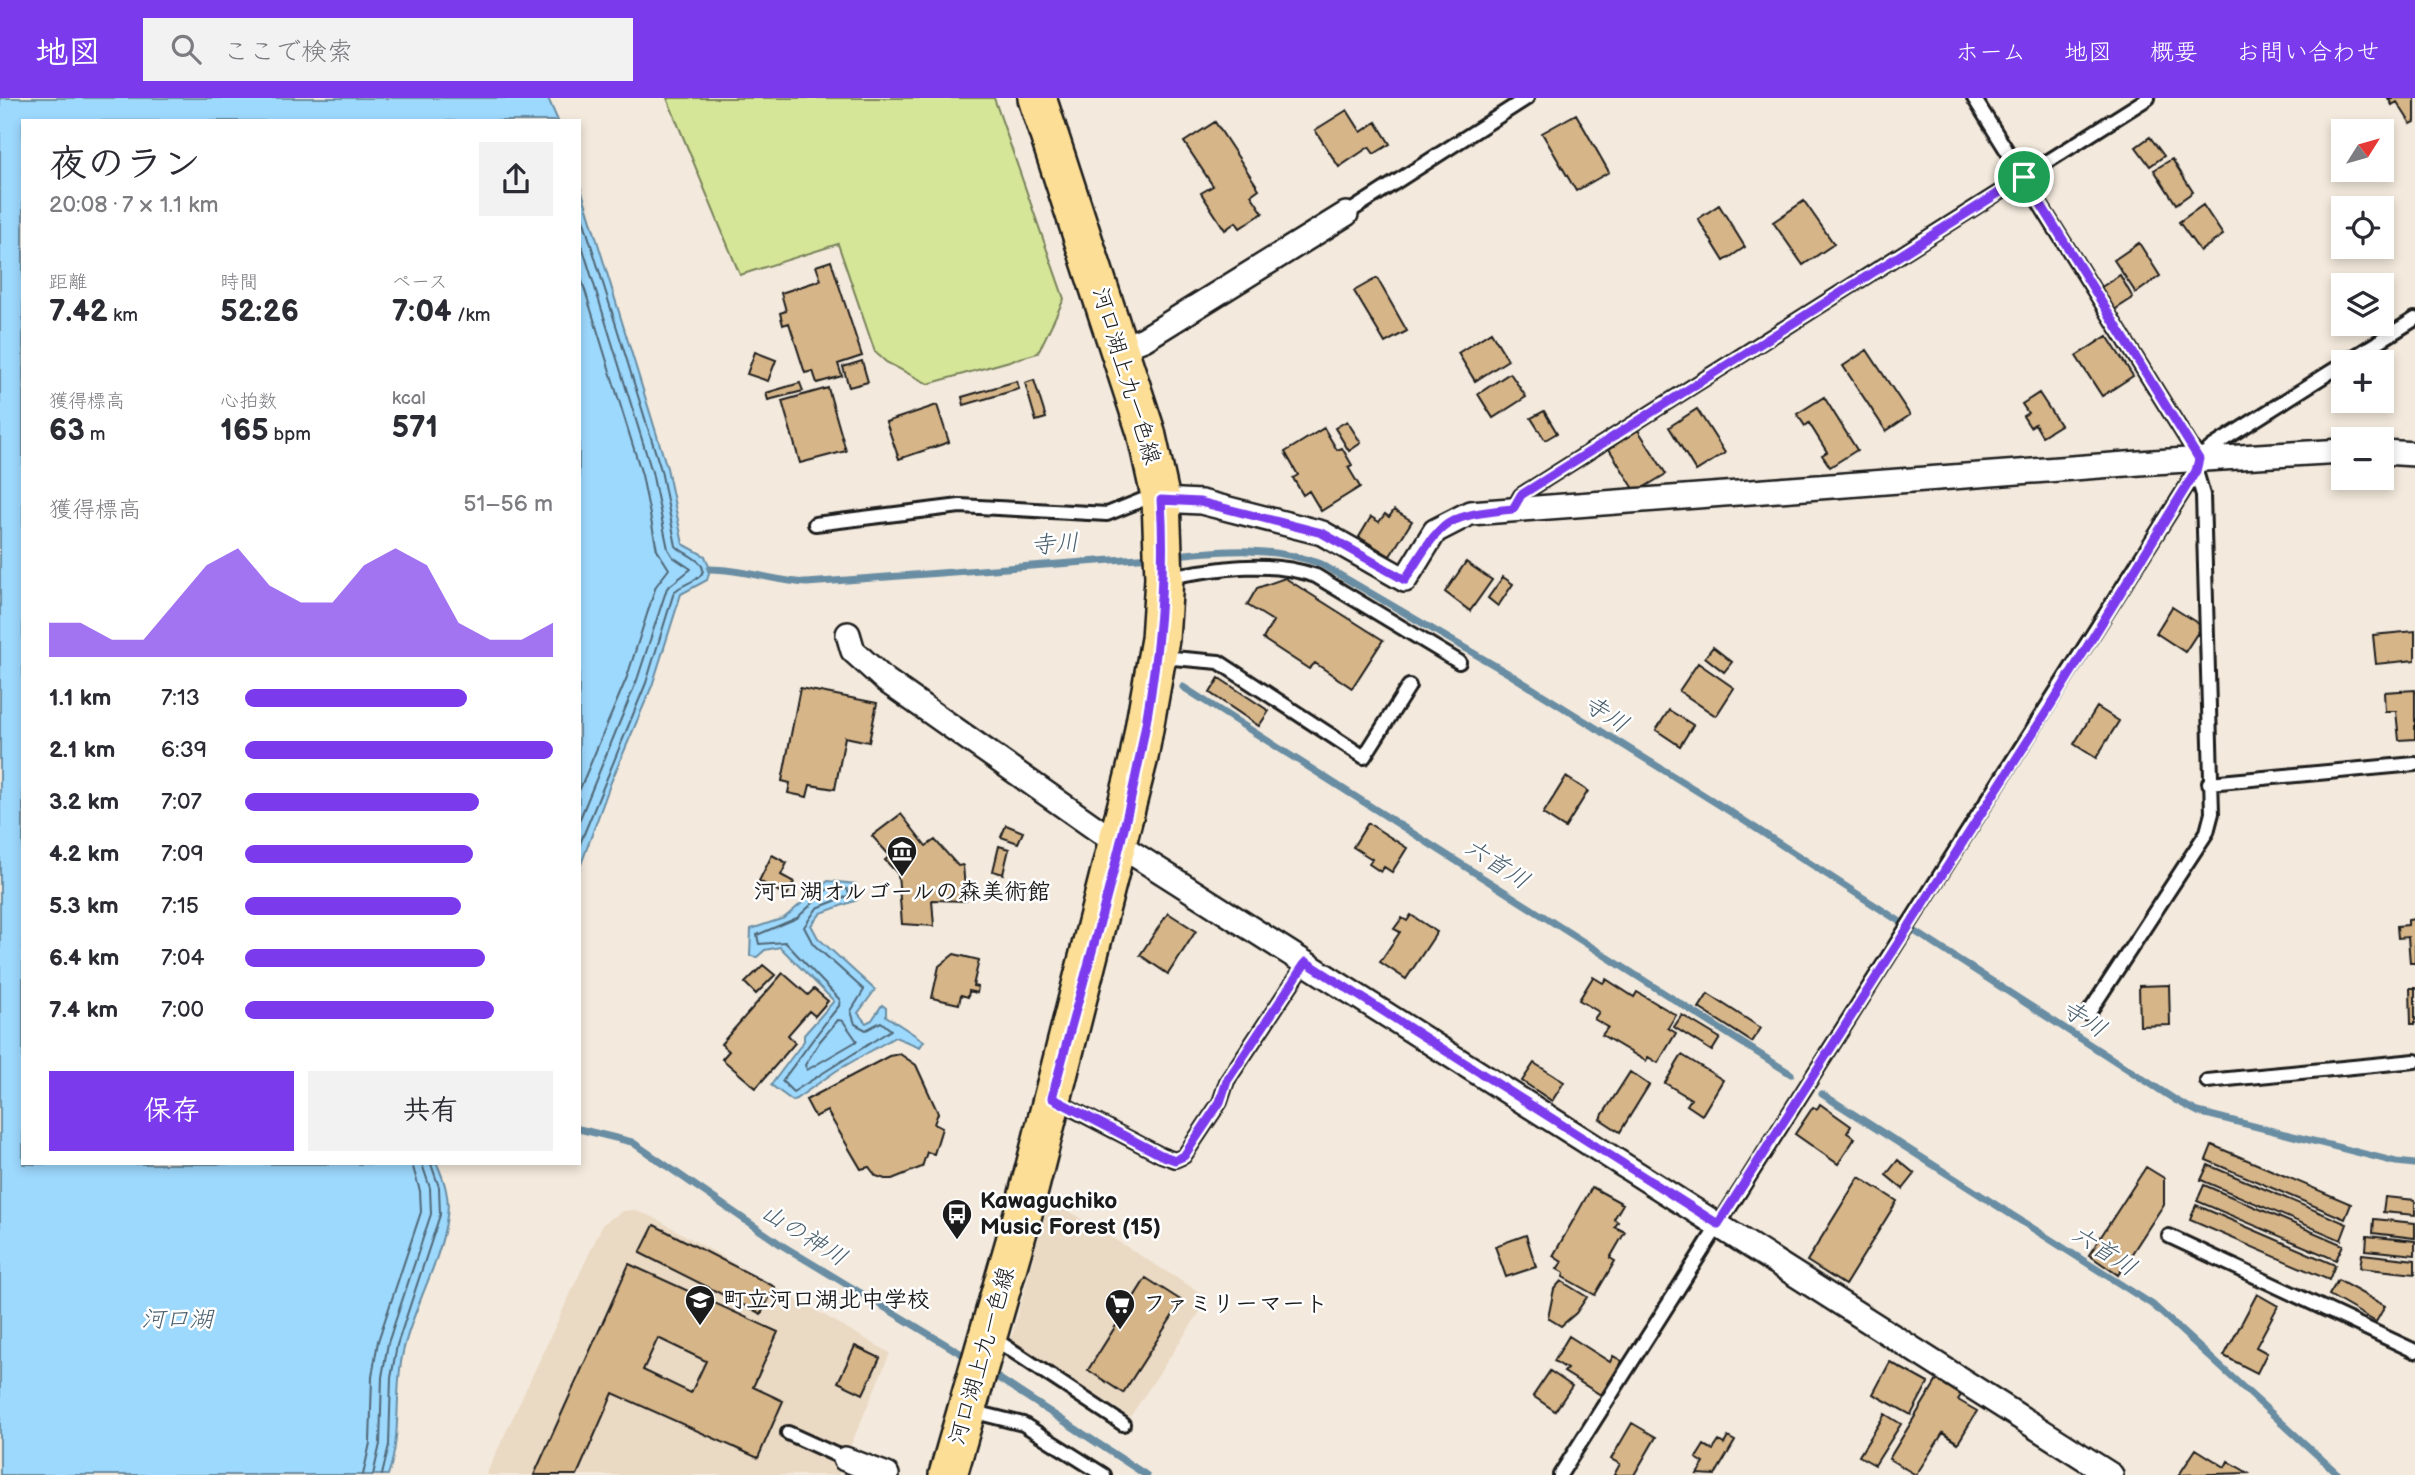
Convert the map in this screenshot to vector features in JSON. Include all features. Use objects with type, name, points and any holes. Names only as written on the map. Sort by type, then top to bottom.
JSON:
[{"type":"main road","name":"河口湖上九一色線","points":[[948,1475],[988,1341],[1139,757],[1157,657],[1164,573],[1162,510],[1146,432],[1121,348],[1037,98]]},
{"type":"street","points":[[1121,348],[1144,339],[1346,214]]},
{"type":"street","points":[[1162,510],[1200,502],[1322,533],[1405,580],[1435,531],[1470,513],[2198,465],[2331,452]]},
{"type":"street","points":[[2394,453],[2415,454]]},
{"type":"street","points":[[848,634],[853,651],[885,680],[1118,844],[2111,1475]]},
{"type":"street","points":[[845,1459],[887,1475]]},
{"type":"lane","points":[[1346,214],[1527,98]]},
{"type":"lane","points":[[1974,98],[2198,465],[2203,495],[2209,783],[2212,813],[2207,832],[2088,1014]]},
{"type":"lane","points":[[1513,509],[1521,495],[2148,98]]},
{"type":"lane","points":[[2366,350],[2415,319]]},
{"type":"lane","points":[[1560,1475],[2198,465],[2212,447],[2331,372]]},
{"type":"lane","points":[[815,524],[960,506],[1107,514],[1142,500],[1162,510]]},
{"type":"lane","points":[[1164,573],[1268,565],[1294,569],[1315,576],[1459,662]]},
{"type":"lane","points":[[1157,657],[1219,662],[1364,757],[1409,686]]},
{"type":"lane","points":[[2209,783],[2415,764]]},
{"type":"lane","points":[[1052,1098],[1161,1155],[1175,1160],[1184,1156],[1220,1102],[1227,1081],[1306,962]]},
{"type":"lane","points":[[2207,1081],[2415,1061]]},
{"type":"lane","points":[[2169,1236],[2415,1350]]},
{"type":"lane","points":[[988,1341],[1123,1424]]},
{"type":"lane","points":[[970,1401],[1023,1424],[1104,1475]]},
{"type":"lane","points":[[788,1433],[845,1459]]},
{"type":"shaded area","points":[[1049,1199],[1209,1298],[1130,1417],[1011,1340]]},
{"type":"shaded area","name":"町立河口湖北中学校","points":[[633,1210],[653,1217],[890,1353],[838,1475],[486,1475],[603,1224],[623,1211]]},
{"type":"green space","points":[[667,98],[994,98],[1064,299],[1038,353],[928,384],[886,362],[875,352],[838,244],[740,275]]},
{"type":"water","name":"河口湖","points":[[0,98],[548,98],[557,119],[21,119],[21,1165],[437,1165],[448,1202],[444,1233],[404,1348],[395,1444],[388,1475],[0,1475]]},
{"type":"water","points":[[581,188],[667,468],[683,544],[705,556],[710,569],[707,580],[681,594],[652,686],[611,782],[581,864]]},
{"type":"water","points":[[828,881],[856,884],[857,900],[821,913],[811,925],[818,938],[875,990],[858,1013],[866,1023],[872,1020],[882,1005],[886,1008],[886,1016],[924,1041],[920,1047],[895,1037],[836,1071],[793,1101],[771,1085],[804,1041],[804,1035],[834,1001],[780,947],[765,950],[757,957],[750,956],[751,929],[784,918]]},
{"type":"building","points":[[2388,98],[2415,98],[2415,122],[2411,124],[2397,102],[2392,105]]},
{"type":"building","points":[[1347,110],[1361,132],[1376,122],[1390,144],[1374,154],[1369,147],[1339,167],[1315,130]]},
{"type":"building","points":[[1576,114],[1609,172],[1576,191],[1542,133]]},
{"type":"building","points":[[1215,122],[1259,189],[1251,195],[1263,213],[1240,228],[1236,222],[1225,230],[1201,193],[1213,186],[1184,142]]},
{"type":"building","points":[[2150,137],[2164,156],[2150,166],[2136,147]]},
{"type":"building","points":[[2172,159],[2193,192],[2176,204],[2154,170]]},
{"type":"building","points":[[1804,201],[1834,244],[1803,265],[1773,222]]},
{"type":"building","points":[[1719,205],[1745,247],[1724,261],[1698,219]]},
{"type":"building","points":[[2203,205],[2223,235],[2200,251],[2179,222]]},
{"type":"building","points":[[2139,243],[2160,276],[2136,293],[2114,260]]},
{"type":"building","points":[[831,261],[862,356],[838,364],[842,376],[817,383],[813,371],[805,373],[789,323],[783,325],[780,313],[786,311],[781,293],[821,280],[816,266]]},
{"type":"building","points":[[2120,275],[2133,298],[2114,310],[2100,288]]},
{"type":"building","points":[[1377,278],[1407,331],[1385,343],[1354,291]]},
{"type":"building","points":[[1491,332],[1508,360],[1475,381],[1458,353]]},
{"type":"building","points":[[2107,336],[2133,376],[2102,396],[2076,356]]},
{"type":"building","points":[[1867,350],[1910,415],[1886,431],[1843,366]]},
{"type":"building","points":[[755,352],[776,360],[768,381],[747,374]]},
{"type":"building","points":[[862,361],[868,382],[849,387],[843,367]]},
{"type":"building","points":[[1510,373],[1526,397],[1493,418],[1478,394]]},
{"type":"building","points":[[1034,380],[1046,418],[1036,421],[1025,383]]},
{"type":"building","points":[[1017,381],[1019,389],[964,405],[962,397]]},
{"type":"building","points":[[800,383],[803,391],[768,400],[766,393]]},
{"type":"building","points":[[828,388],[846,451],[800,463],[782,401]]},
{"type":"building","points":[[2039,393],[2060,425],[2042,436],[2035,424],[2030,427],[2023,416],[2028,413],[2022,404]]},
{"type":"building","points":[[1824,397],[1857,450],[1830,467],[1822,455],[1827,452],[1809,423],[1805,426],[1797,414]]},
{"type":"building","points":[[937,405],[949,442],[899,459],[886,422]]},
{"type":"building","points":[[1697,409],[1725,453],[1696,471],[1669,427]]},
{"type":"building","points":[[1544,411],[1557,433],[1545,440],[1531,418]]},
{"type":"building","points":[[1347,421],[1361,443],[1349,451],[1335,428]]},
{"type":"building","points":[[1324,428],[1337,450],[1342,448],[1352,465],[1348,467],[1360,487],[1321,511],[1309,491],[1303,495],[1293,478],[1298,475],[1285,452]]},
{"type":"building","points":[[1638,430],[1666,474],[1636,492],[1609,449]]},
{"type":"building","points":[[1394,510],[1412,521],[1390,556],[1359,537],[1371,517],[1379,522],[1385,514],[1389,517]]},
{"type":"building","points":[[1466,562],[1492,580],[1470,611],[1445,592]]},
{"type":"building","points":[[1503,577],[1513,584],[1498,606],[1488,598]]},
{"type":"building","points":[[1285,578],[1383,640],[1352,688],[1315,663],[1309,669],[1263,639],[1273,621],[1247,605],[1257,588]]},
{"type":"building","points":[[2172,607],[2202,626],[2185,652],[2156,633]]},
{"type":"building","points":[[2415,631],[2415,660],[2376,664],[2373,635]]},
{"type":"building","points":[[1713,647],[1732,662],[1724,672],[1705,657]]},
{"type":"building","points":[[1698,663],[1734,688],[1716,716],[1679,691]]},
{"type":"building","points":[[1219,678],[1269,711],[1259,726],[1210,693]]},
{"type":"building","points":[[800,688],[877,703],[869,742],[845,737],[835,789],[810,785],[807,797],[788,793],[790,783],[782,781]]},
{"type":"building","points":[[2415,690],[2415,739],[2399,740],[2396,711],[2385,711],[2384,692]]},
{"type":"building","points":[[2097,707],[2119,721],[2096,758],[2074,744]]},
{"type":"building","points":[[1669,710],[1693,725],[1680,746],[1656,730]]},
{"type":"building","points":[[1566,777],[1588,791],[1565,828],[1543,814]]},
{"type":"building","points":[[901,814],[926,846],[935,840],[958,866],[963,865],[966,901],[932,900],[934,926],[902,924],[898,874],[885,860],[890,856],[872,836]]},
{"type":"building","points":[[1368,823],[1407,848],[1392,872],[1384,867],[1381,872],[1369,864],[1372,859],[1353,847]]},
{"type":"building","points":[[1006,825],[1023,832],[1018,843],[1001,837]]},
{"type":"building","points":[[999,846],[1009,849],[1003,874],[993,871]]},
{"type":"building","points":[[772,855],[787,863],[781,875],[794,882],[787,896],[759,881]]},
{"type":"building","points":[[1168,913],[1196,931],[1168,974],[1140,955]]},
{"type":"building","points":[[1411,915],[1437,932],[1406,979],[1380,962],[1400,932],[1394,929],[1402,918],[1407,921]]},
{"type":"building","points":[[2415,919],[2415,963],[2410,963],[2408,937],[2398,938],[2397,926],[2408,925],[2408,920]]},
{"type":"building","points":[[954,954],[979,960],[973,986],[978,987],[977,993],[969,991],[968,997],[961,995],[959,1004],[932,998],[939,966]]},
{"type":"building","points":[[763,965],[775,975],[756,994],[745,983]]},
{"type":"building","points":[[783,973],[808,995],[814,989],[828,1001],[815,1016],[809,1011],[788,1035],[795,1043],[756,1088],[722,1059],[729,1051],[721,1044]]},
{"type":"building","points":[[1593,977],[1603,983],[1606,979],[1634,997],[1637,992],[1676,1015],[1668,1028],[1676,1033],[1658,1063],[1648,1057],[1646,1061],[1602,1035],[1608,1027],[1594,1019],[1599,1012],[1579,1000]]},
{"type":"building","points":[[2169,985],[2170,1025],[2140,1026],[2139,986]]},
{"type":"building","points":[[2410,988],[2415,988],[2415,1024],[2411,1024]]},
{"type":"building","points":[[1708,994],[1761,1028],[1752,1042],[1699,1008]]},
{"type":"building","points":[[1682,1015],[1720,1038],[1712,1051],[1674,1027]]},
{"type":"building","points":[[900,1054],[916,1065],[938,1113],[934,1124],[942,1128],[934,1154],[927,1152],[922,1167],[892,1179],[885,1179],[876,1176],[869,1167],[861,1169],[827,1111],[815,1117],[806,1100],[889,1056]]},
{"type":"building","points":[[1682,1055],[1723,1080],[1702,1115],[1687,1105],[1691,1099],[1665,1083]]},
{"type":"building","points":[[1534,1063],[1564,1082],[1552,1101],[1522,1081]]},
{"type":"building","points":[[1630,1072],[1649,1085],[1620,1132],[1600,1119]]},
{"type":"building","points":[[1820,1104],[1851,1126],[1847,1133],[1855,1138],[1838,1164],[1795,1134],[1813,1107],[1817,1109]]},
{"type":"building","points":[[2212,1145],[2351,1204],[2345,1219],[2206,1160]]},
{"type":"building","points":[[1898,1160],[1915,1174],[1903,1189],[1886,1175]]},
{"type":"building","points":[[2208,1165],[2347,1224],[2341,1240],[2201,1180]]},
{"type":"building","points":[[2146,1167],[2164,1178],[2164,1204],[2118,1275],[2089,1255]]},
{"type":"building","points":[[1859,1177],[1897,1201],[1845,1285],[1807,1261]]},
{"type":"building","points":[[2204,1185],[2343,1245],[2336,1260],[2197,1201]]},
{"type":"building","points":[[1592,1187],[1623,1204],[1614,1219],[1618,1222],[1615,1227],[1625,1232],[1610,1258],[1615,1261],[1595,1295],[1563,1277],[1564,1273],[1557,1269],[1562,1262],[1553,1256]]},
{"type":"building","points":[[2385,1197],[2415,1200],[2415,1215],[2383,1212]]},
{"type":"building","points":[[2196,1205],[2335,1265],[2329,1280],[2190,1220]]},
{"type":"building","points":[[2374,1219],[2415,1223],[2415,1238],[2373,1233]]},
{"type":"building","points":[[654,1225],[775,1287],[761,1314],[640,1253]]},
{"type":"building","points":[[1526,1235],[1536,1267],[1506,1277],[1495,1246]]},
{"type":"building","points":[[2367,1236],[2415,1241],[2415,1255],[2366,1250]]},
{"type":"building","points":[[2362,1254],[2415,1260],[2415,1274],[2360,1268]]},
{"type":"building","points":[[629,1264],[778,1332],[753,1387],[783,1401],[758,1458],[613,1393],[577,1475],[534,1475]],"holes":[[[658,1338],[706,1361],[691,1393],[643,1370]]]},
{"type":"building","points":[[1146,1278],[1182,1301],[1123,1393],[1088,1370]]},
{"type":"building","points":[[2338,1280],[2385,1306],[2376,1322],[2329,1295]]},
{"type":"building","points":[[1561,1281],[1587,1297],[1576,1313],[1561,1326],[1548,1318],[1554,1289]]},
{"type":"building","points":[[2257,1294],[2278,1306],[2256,1347],[2267,1353],[2257,1373],[2224,1356]]},
{"type":"building","points":[[1569,1336],[1610,1362],[1613,1356],[1622,1361],[1601,1395],[1564,1372],[1567,1369],[1554,1361]]},
{"type":"building","points":[[855,1346],[880,1358],[863,1394],[838,1382]]},
{"type":"building","points":[[1890,1362],[1928,1383],[1911,1415],[1873,1394]]},
{"type":"building","points":[[1550,1371],[1572,1386],[1555,1411],[1533,1396]]},
{"type":"building","points":[[1937,1380],[1961,1395],[1958,1400],[1977,1411],[1958,1443],[1943,1433],[1916,1475],[1889,1459]]},
{"type":"building","points":[[1885,1414],[1901,1424],[1875,1465],[1859,1456]]},
{"type":"building","points":[[1632,1423],[1656,1437],[1634,1475],[1614,1475],[1620,1464],[1611,1459]]},
{"type":"building","points":[[1728,1437],[1735,1441],[1715,1475],[1697,1474],[1704,1463],[1696,1458],[1704,1445],[1713,1450],[1719,1441],[1724,1444]]},
{"type":"building","points":[[2196,1449],[2225,1467],[2228,1461],[2248,1473],[2179,1475]]},
{"type":"waterway","name":"寺川","points":[[1175,555],[1231,551],[1266,552],[1321,564],[1511,675],[1726,809],[2177,1101],[2198,1112],[2396,1162],[2415,1164]]},
{"type":"waterway","name":"寺川","points":[[710,569],[807,583],[1152,557]]},
{"type":"waterway","name":"六首川","points":[[1183,687],[1791,1074]]},
{"type":"waterway","name":"六首川","points":[[1822,1094],[2153,1305],[2339,1475]]},
{"type":"waterway","name":"山の神川","points":[[581,1129],[632,1142],[783,1246],[970,1359]]},
{"type":"waterway","name":"山の神川","points":[[989,1372],[1146,1475]]},
{"type":"place","name":"河口湖オルゴールの森美術館","points":[[902,878]]},
{"type":"place","name":"Kawaguchiko Music Forest (15)","points":[[957,1241]]},
{"type":"place","name":"町立河口湖北中学校","points":[[700,1327]]},
{"type":"place","name":"ファミリーマート","points":[[1120,1331]]},
{"type":"route","points":[[2024,177],[2199,459],[2196,471],[2054,700],[1718,1224],[1306,962],[1227,1081],[1220,1102],[1184,1156],[1175,1160],[1161,1155],[1093,1117],[1052,1098],[1118,844],[1139,757],[1155,673],[1164,578],[1161,500],[1200,502],[1258,519],[1300,526],[1322,533],[1405,580],[1435,531],[1470,513],[1513,509],[1521,495],[2024,177]]}]
